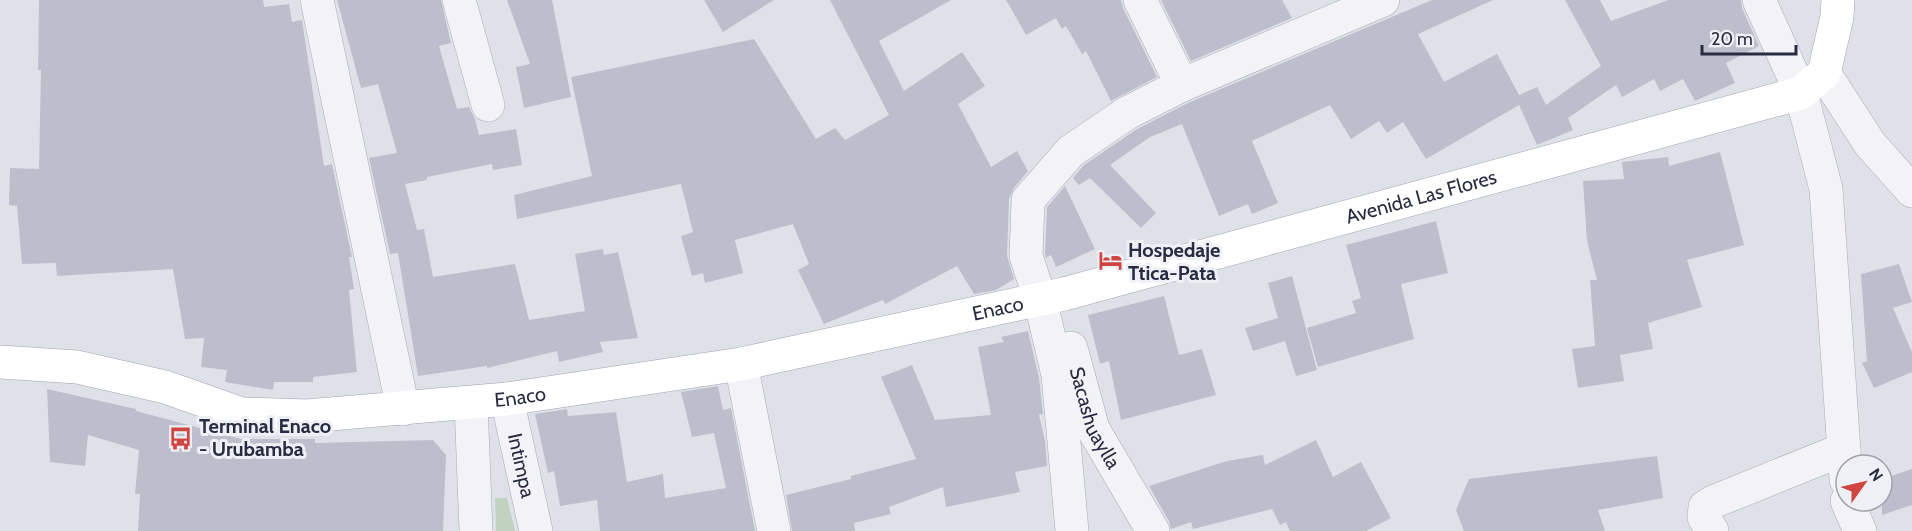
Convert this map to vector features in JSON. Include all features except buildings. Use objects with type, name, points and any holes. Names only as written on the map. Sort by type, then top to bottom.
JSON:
[{"type":"main road","points":[[1812,83],[1837,17],[1838,0]]},
{"type":"main road","name":"Avenida Las Flores","points":[[1052,297],[1812,83]]},
{"type":"main road","name":"Enaco","points":[[0,362],[76,367],[165,387],[242,414],[307,416],[507,399],[741,364],[1052,297]]},
{"type":"street","points":[[317,0],[403,409]]},
{"type":"street","points":[[459,0],[488,105]]},
{"type":"street","points":[[1140,0],[1182,85]]},
{"type":"street","points":[[1759,0],[1812,83],[1912,191]]},
{"type":"street","points":[[1072,531],[1052,297],[1026,256],[1028,200],[1071,151],[1127,113],[1182,85],[1378,1]]},
{"type":"street","points":[[1812,83],[1826,189],[1844,453]]},
{"type":"street","name":"Sacashuaylla","points":[[1052,297],[1066,330],[1093,429],[1153,531]]},
{"type":"street","points":[[741,364],[774,531]]},
{"type":"street","name":"Intimpa","points":[[507,399],[536,531]]},
{"type":"street","points":[[471,403],[476,531]]},
{"type":"street","points":[[1712,531],[1704,517],[1705,507],[1713,502],[1834,468]]},
{"type":"street","points":[[1852,513],[1860,531]]},
{"type":"green space","points":[[495,498],[507,498],[515,531],[496,531]]},
{"type":"place","name":"Hospedaje Ttica-Pata","points":[[1110,261]]},
{"type":"place","name":"Terminal Enaco - Urubamba","points":[[181,438]]}]
